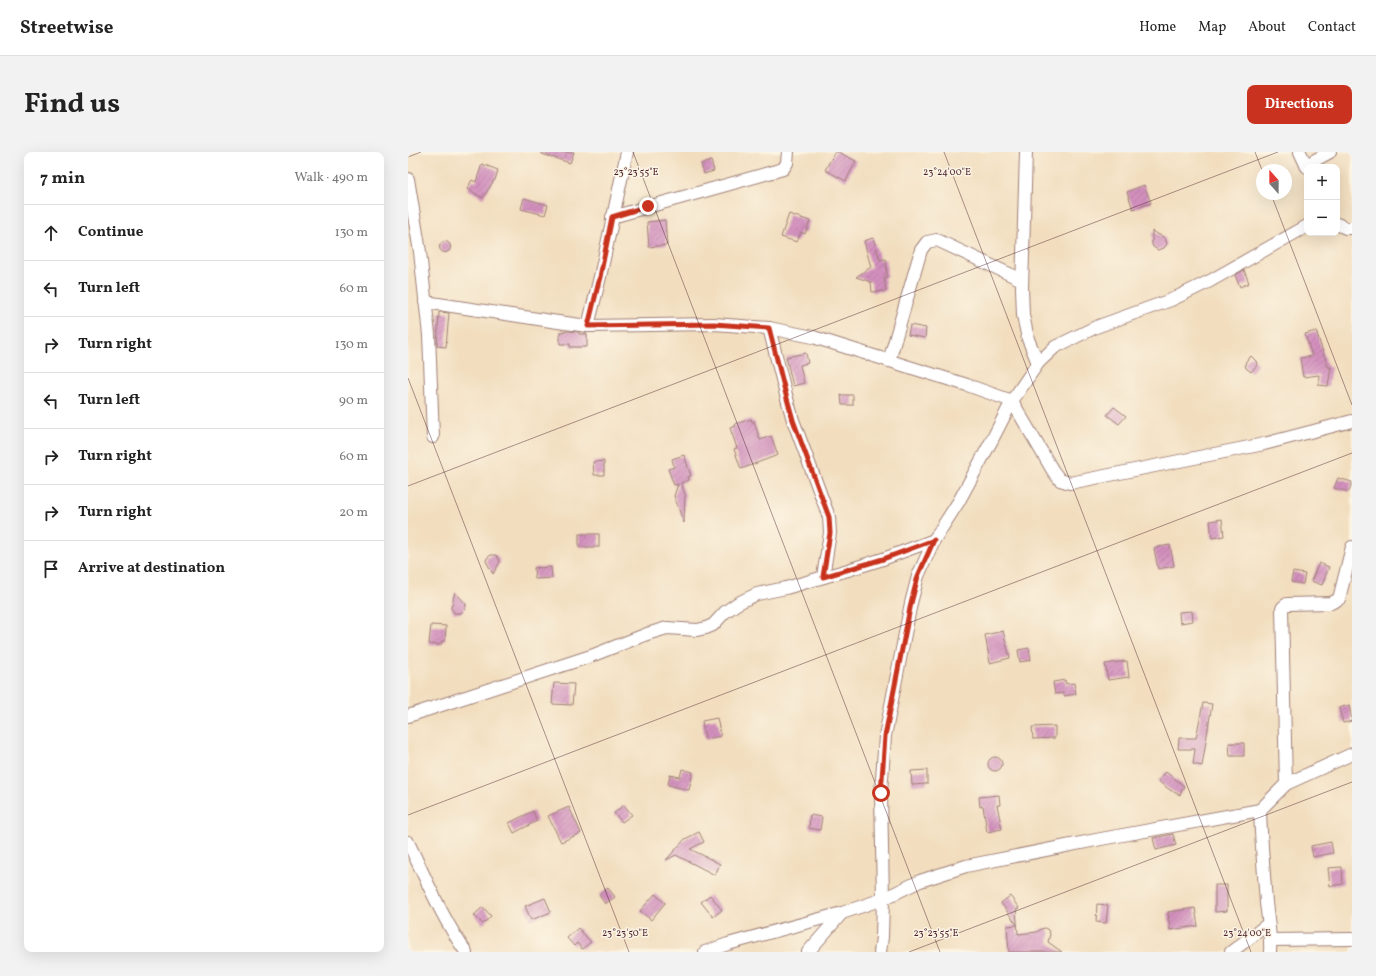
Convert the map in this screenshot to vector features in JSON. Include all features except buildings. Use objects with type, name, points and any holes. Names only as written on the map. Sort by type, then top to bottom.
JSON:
[{"type":"street","points":[[588,326],[627,152]]},
{"type":"street","points":[[612,217],[783,169],[787,164],[788,152]]},
{"type":"street","points":[[1026,152],[1022,280],[1023,315],[1028,339],[1038,363]]},
{"type":"street","points":[[1300,152],[1306,164]]},
{"type":"street","points":[[1310,164],[1330,152]]},
{"type":"street","points":[[408,179],[420,252],[429,335],[433,437]]},
{"type":"street","points":[[1340,225],[1352,228]]},
{"type":"street","points":[[880,952],[882,937],[881,793],[885,736],[911,603],[918,576],[934,540],[959,501],[1012,401],[1038,363],[1055,347],[1096,327],[1171,300],[1216,277],[1304,228]]},
{"type":"street","points":[[889,361],[921,250],[927,242],[937,240],[1022,280]]},
{"type":"street","points":[[425,302],[588,326],[714,324],[769,328],[813,337],[967,384],[1012,401],[1053,471],[1060,480],[1070,483],[1264,444],[1352,421]]},
{"type":"street","points":[[769,328],[793,420],[829,517],[830,533],[823,577]]},
{"type":"street","points":[[408,716],[552,670],[647,634],[667,628],[697,630],[706,628],[713,625],[725,612],[738,603],[757,594],[823,577],[883,559],[934,540]]},
{"type":"street","points":[[1286,784],[1282,609],[1287,604],[1331,603],[1339,599],[1352,547]]},
{"type":"street","points":[[705,952],[728,944],[842,913],[882,899],[920,881],[966,866],[1101,839],[1260,810],[1286,784],[1352,754]]},
{"type":"street","points":[[1260,810],[1261,841],[1270,946],[1352,939]]},
{"type":"street","points":[[408,842],[438,906],[466,952]]},
{"type":"street","points":[[808,952],[842,913]]},
{"type":"street","points":[[1231,952],[1268,924]]},
{"type":"route","points":[[648,206],[612,217],[588,326],[714,324],[769,328],[793,420],[829,517],[830,533],[823,577],[883,559],[934,540],[918,576],[911,603],[885,736],[881,793]]}]
